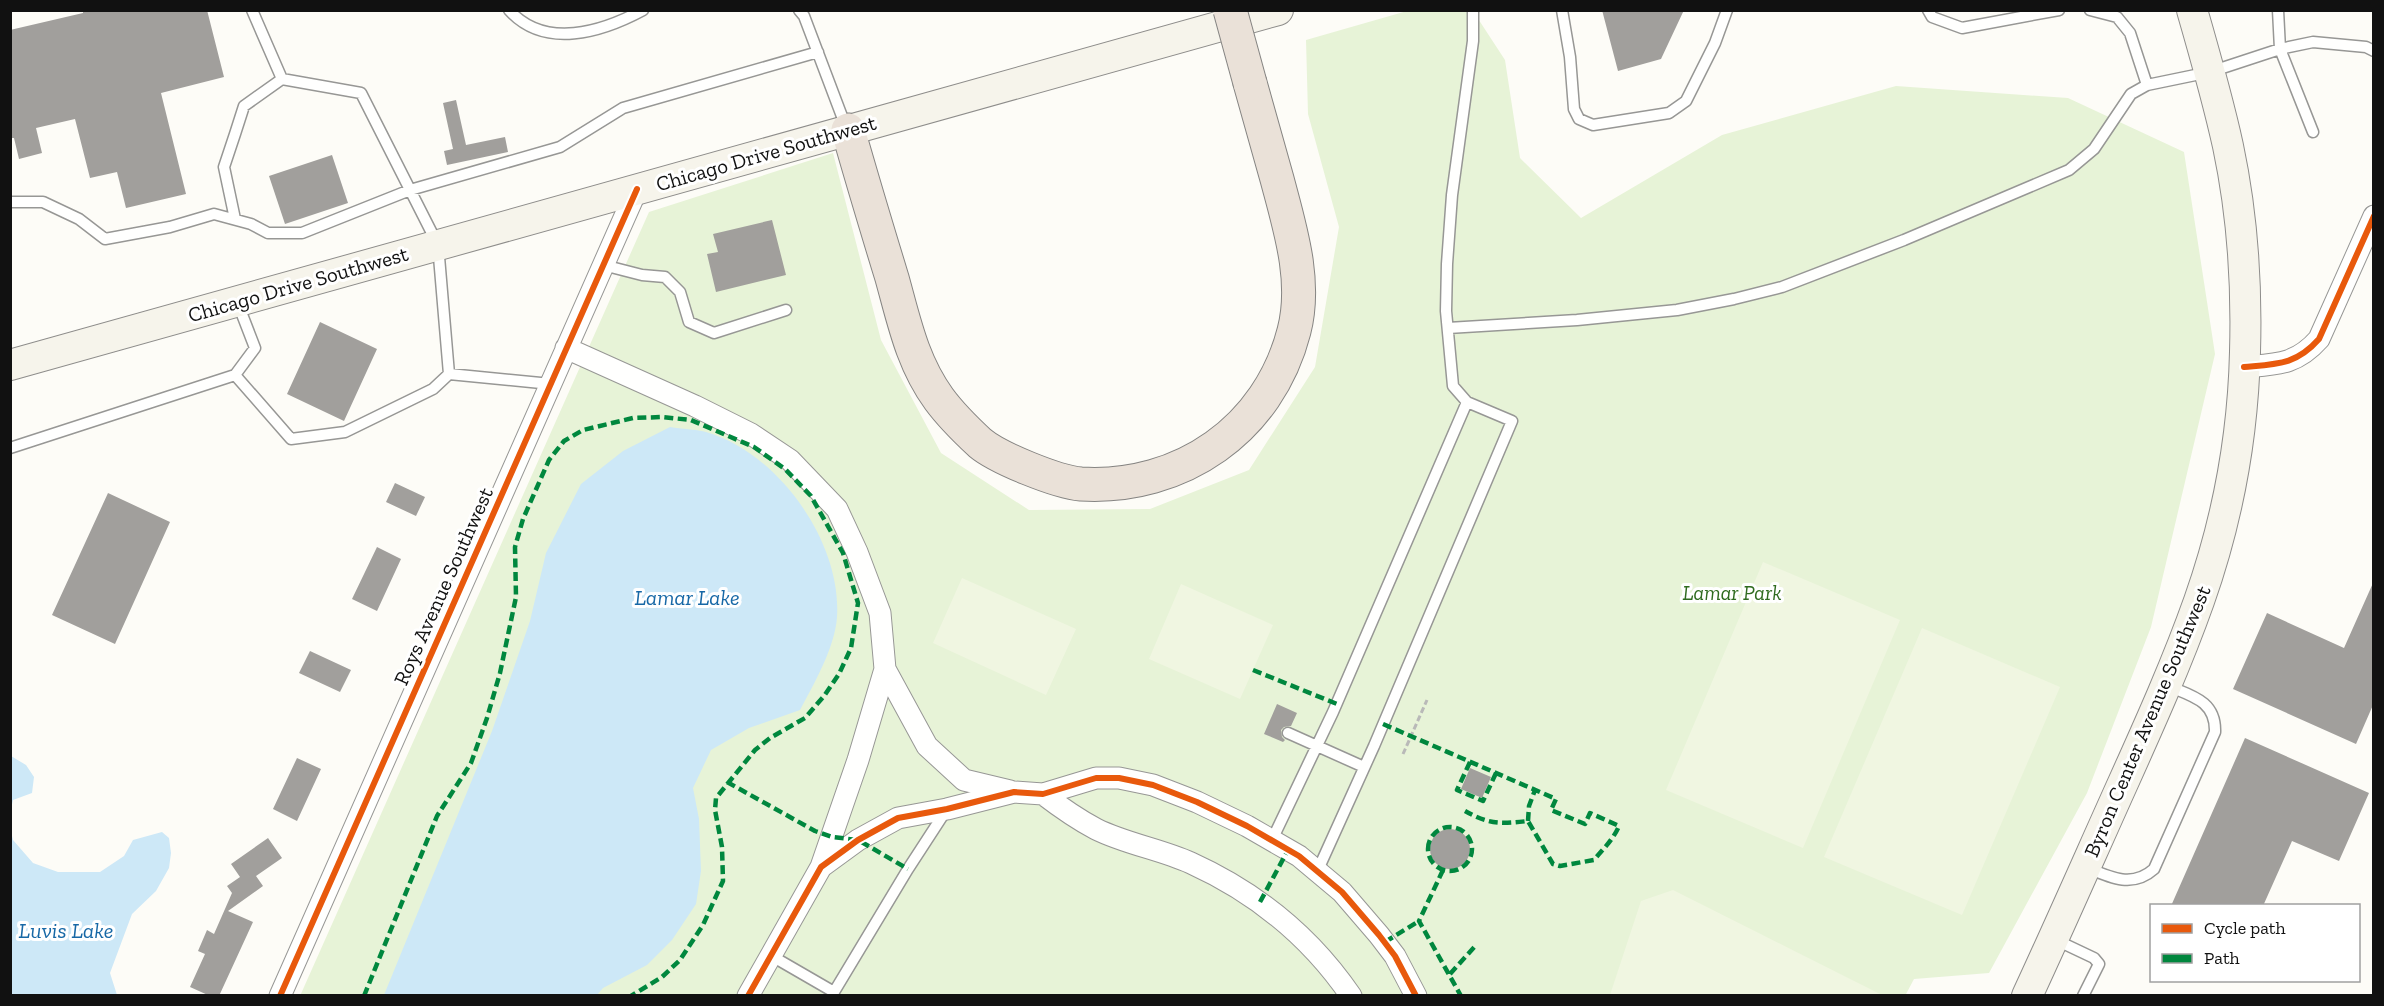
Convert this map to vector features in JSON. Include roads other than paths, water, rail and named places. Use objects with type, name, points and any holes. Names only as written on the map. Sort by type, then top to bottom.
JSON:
[{"type":"highway","points":[[848,130],[917,364],[940,400],[981,444],[1030,470],[1079,484],[1131,482],[1178,469],[1223,442],[1254,413],[1278,373],[1294,330],[1299,278],[1288,220],[1230,10]]},
{"type":"main road","name":"Chicago Drive Southwest","points":[[10,364],[1278,10]]},
{"type":"main road","name":"Byron Center Avenue Southwest","points":[[2027,996],[2166,685],[2199,601],[2219,534],[2240,423],[2244,367],[2244,284],[2238,214],[2229,148],[2192,10]]},
{"type":"street","name":"Roys Avenue Southwest","points":[[280,996],[637,189]]},
{"type":"street","points":[[2244,367],[2291,361],[2307,352],[2319,339],[2373,216]]},
{"type":"street","points":[[566,348],[695,406],[751,434],[790,460],[837,508],[880,613],[885,669],[858,760],[821,867],[748,996]]},
{"type":"street","points":[[885,669],[927,746],[964,780],[1014,792],[1043,794],[1096,778],[1119,778],[1153,785],[1197,802],[1299,856],[1342,892],[1395,956],[1416,996]]},
{"type":"street","points":[[821,867],[858,840],[898,818],[947,809],[1014,792]]},
{"type":"street","points":[[1043,794],[1097,830],[1189,862],[1228,881],[1268,906],[1297,931],[1328,963],[1351,996]]},
{"type":"lane","points":[[252,10],[282,79]]},
{"type":"lane","points":[[509,10],[538,32],[585,33],[617,24],[643,10]]},
{"type":"lane","points":[[799,10],[804,16],[848,130]]},
{"type":"lane","points":[[1317,872],[1512,421],[1467,402],[1453,386],[1446,288],[1448,232],[1473,41],[1473,10]]},
{"type":"lane","points":[[1562,10],[1570,57],[1574,109],[1579,119],[1593,124],[1669,113],[1686,101],[1715,43],[1727,10]]},
{"type":"lane","points":[[1928,10],[1932,17],[1962,28],[2059,10]]},
{"type":"lane","points":[[2090,10],[2117,17],[2130,33],[2147,85]]},
{"type":"lane","points":[[2278,10],[2280,49],[2313,132]]},
{"type":"lane","points":[[1448,328],[1677,309],[1734,299],[1782,287],[1861,257],[2069,170],[2094,149],[2131,94],[2147,85],[2210,72],[2280,49],[2313,42],[2366,47],[2373,51]]},
{"type":"lane","points":[[10,202],[43,202],[79,219],[105,239],[170,227],[214,214],[235,219],[268,233],[302,233],[410,190],[560,147],[622,108],[818,52]]},
{"type":"lane","points":[[235,219],[224,166],[244,106],[282,79],[361,93],[438,245],[450,374]]},
{"type":"lane","points":[[603,265],[642,275],[665,277],[680,292],[689,322],[714,333],[786,310]]},
{"type":"lane","points":[[10,448],[235,375],[255,348],[237,301]]},
{"type":"lane","points":[[235,375],[291,439],[345,432],[433,389],[450,374],[550,384]]},
{"type":"lane","points":[[1272,840],[1317,747],[1467,402]]},
{"type":"lane","points":[[2085,867],[2120,880],[2135,880],[2154,869],[2215,732],[2214,715],[2203,702],[2166,685]]},
{"type":"lane","points":[[1288,733],[1364,767]]},
{"type":"lane","points":[[770,956],[834,992],[947,809]]},
{"type":"lane","points":[[2053,939],[2094,958],[2099,964],[2083,996]]},
{"type":"water","name":"Lamar Lake","points":[[670,427],[706,432],[733,443],[758,459],[781,480],[801,505],[817,531],[829,560],[836,589],[837,617],[828,653],[817,677],[800,710],[749,728],[711,750],[693,788],[699,819],[701,871],[696,904],[672,940],[647,965],[603,988],[597,995],[384,995],[492,731],[530,621],[546,553],[581,484],[623,451]]},
{"type":"water","points":[[11,756],[26,765],[34,777],[32,793],[13,800],[11,809]]},
{"type":"water","name":"Luvis Lake","points":[[11,832],[13,840],[33,863],[58,872],[100,872],[124,856],[133,840],[162,832],[169,838],[171,853],[169,868],[156,891],[132,914],[110,973],[117,995],[11,995]]},
{"type":"park label","name":"Lamar Park","points":[[1732,592]]}]
